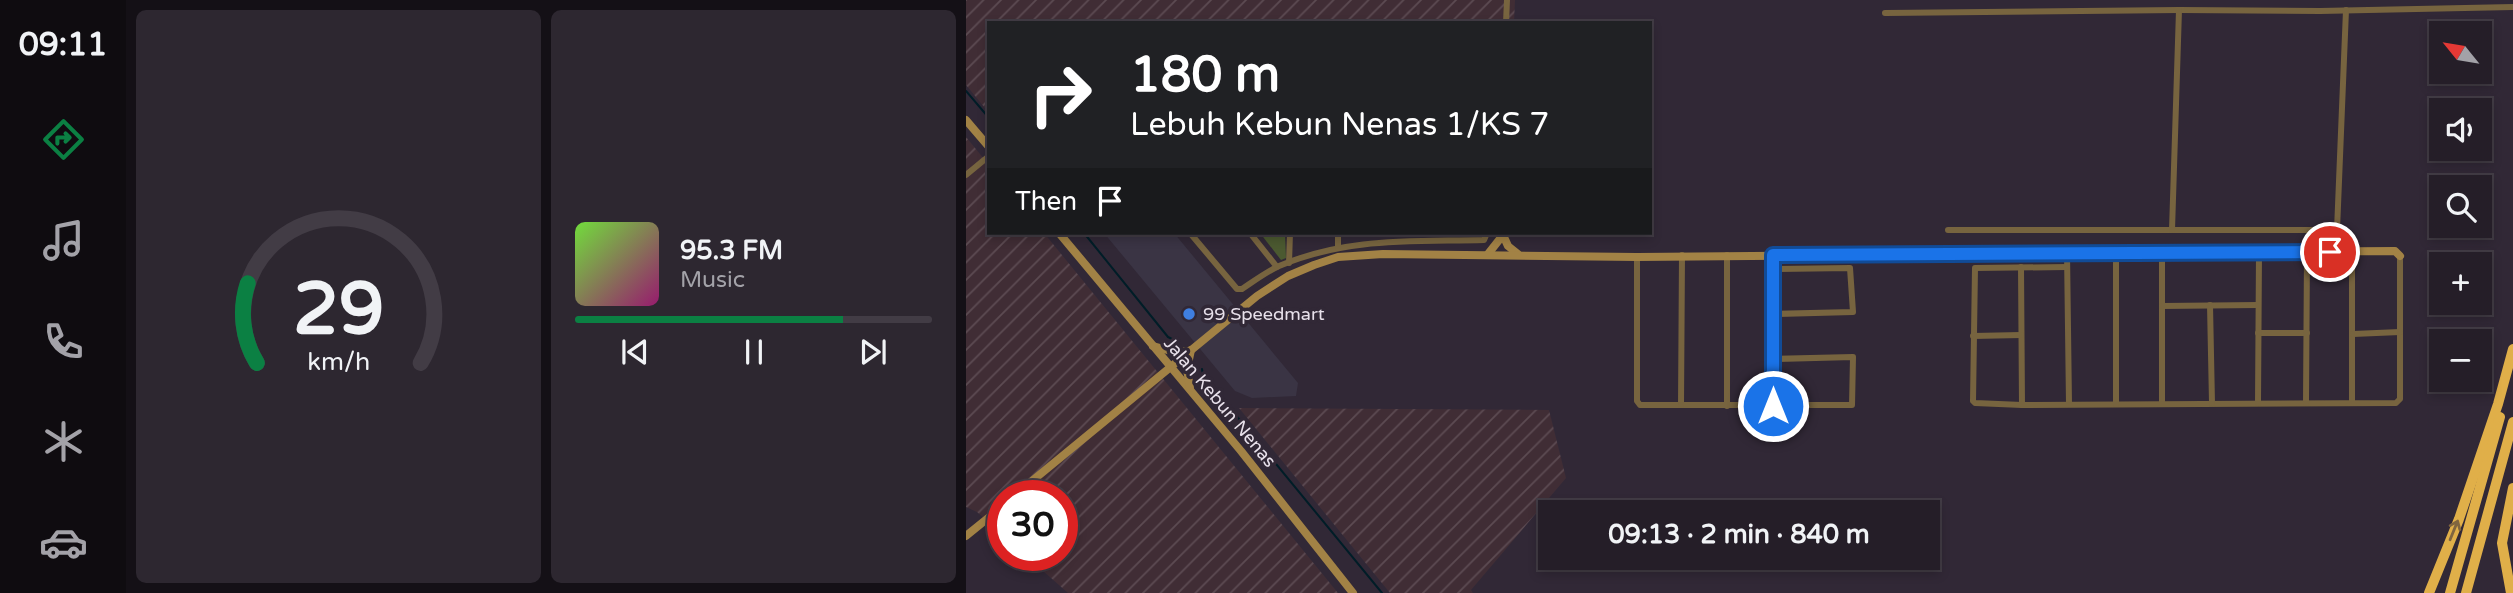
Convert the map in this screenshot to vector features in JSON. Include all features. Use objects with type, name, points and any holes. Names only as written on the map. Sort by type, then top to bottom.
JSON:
[{"type":"highway","points":[[2429,593],[2463,508],[2498,404],[2513,349]]},
{"type":"highway","points":[[2450,593],[2513,364]]},
{"type":"highway","points":[[2466,593],[2513,422]]},
{"type":"highway","points":[[2511,593],[2502,543],[2513,488]]},
{"type":"street","points":[[1506,21],[1507,0]]},
{"type":"street","points":[[1885,13],[2346,10],[2466,4],[2513,7]]},
{"type":"street","points":[[2172,230],[2179,10]]},
{"type":"street","points":[[1948,230],[2337,230],[2346,10]]},
{"type":"street","points":[[966,120],[987,146]]},
{"type":"street","points":[[966,175],[987,158]]},
{"type":"street","name":"Jalan Kebun Nenas","points":[[1061,235],[1191,391],[1353,593]]},
{"type":"street","points":[[1192,235],[1233,287],[1242,289],[1277,267],[1338,247],[1384,237],[1433,241],[1485,240],[1487,235]]},
{"type":"street","points":[[1252,235],[1277,267]]},
{"type":"street","points":[[1289,263],[1290,235]]},
{"type":"street","points":[[1338,235],[1338,257]]},
{"type":"street","points":[[1433,235],[1433,241]]},
{"type":"street","points":[[1488,254],[1502,235]]},
{"type":"street","points":[[1503,235],[1508,246],[1518,254]]},
{"type":"street","points":[[1502,254],[1503,235]]},
{"type":"street","points":[[1033,480],[1248,303],[1276,283],[1298,271],[1338,257],[1383,254],[1637,257],[2395,251],[2400,256],[2399,402],[2022,405],[1978,404],[1973,401],[1975,268],[2067,267]]},
{"type":"street","points":[[2067,252],[2069,404]]},
{"type":"street","points":[[2116,252],[2116,404]]},
{"type":"street","points":[[2162,252],[2162,403]]},
{"type":"street","points":[[2352,252],[2353,403]]},
{"type":"street","points":[[2258,403],[2259,253]]},
{"type":"street","points":[[2306,403],[2307,253]]},
{"type":"street","points":[[1681,405],[1682,255]]},
{"type":"street","points":[[1773,255],[1773,406]]},
{"type":"street","points":[[1727,256],[1727,406]]},
{"type":"street","points":[[1637,257],[1638,404],[1773,406],[1850,405],[1853,402],[1853,357],[1773,359]]},
{"type":"street","points":[[2021,267],[2022,405]]},
{"type":"street","points":[[1773,269],[1848,268],[1852,274],[1853,312],[1773,314]]},
{"type":"street","points":[[2210,305],[2212,403]]},
{"type":"street","points":[[2162,306],[2259,305]]},
{"type":"street","points":[[2353,334],[2400,332]]},
{"type":"street","points":[[2258,333],[2307,333]]},
{"type":"street","points":[[1973,336],[2021,335]]},
{"type":"street","points":[[1153,346],[1188,353]]},
{"type":"street","points":[[1188,353],[1187,369],[1191,391]]},
{"type":"street","points":[[966,536],[987,519]]},
{"type":"shaded area","points":[[966,0],[1515,0],[1514,21],[987,21],[987,111],[966,85]]},
{"type":"shaded area","points":[[966,137],[987,163],[987,235],[1046,235],[1338,593],[1068,593],[1043,571],[1078,571],[1078,480],[987,480],[987,521],[966,507]]},
{"type":"shaded area","points":[[1106,235],[1176,235],[1298,383],[1296,396],[1252,398],[1235,391]]},
{"type":"shaded area","points":[[1239,408],[1549,410],[1566,478],[1547,500],[1538,500],[1538,511],[1471,590],[1473,593],[1390,593]]},
{"type":"green space","points":[[1262,235],[1285,235],[1286,258],[1281,260]]},
{"type":"waterway","points":[[966,91],[987,116]]},
{"type":"waterway","points":[[1086,235],[1168,337],[1178,342]]},
{"type":"waterway","points":[[1202,369],[1203,375],[1382,593]]},
{"type":"place","name":"99 Speedmart","points":[[1189,314]]},
{"type":"route","points":[[1773,406],[1773,255],[2330,252]]}]
